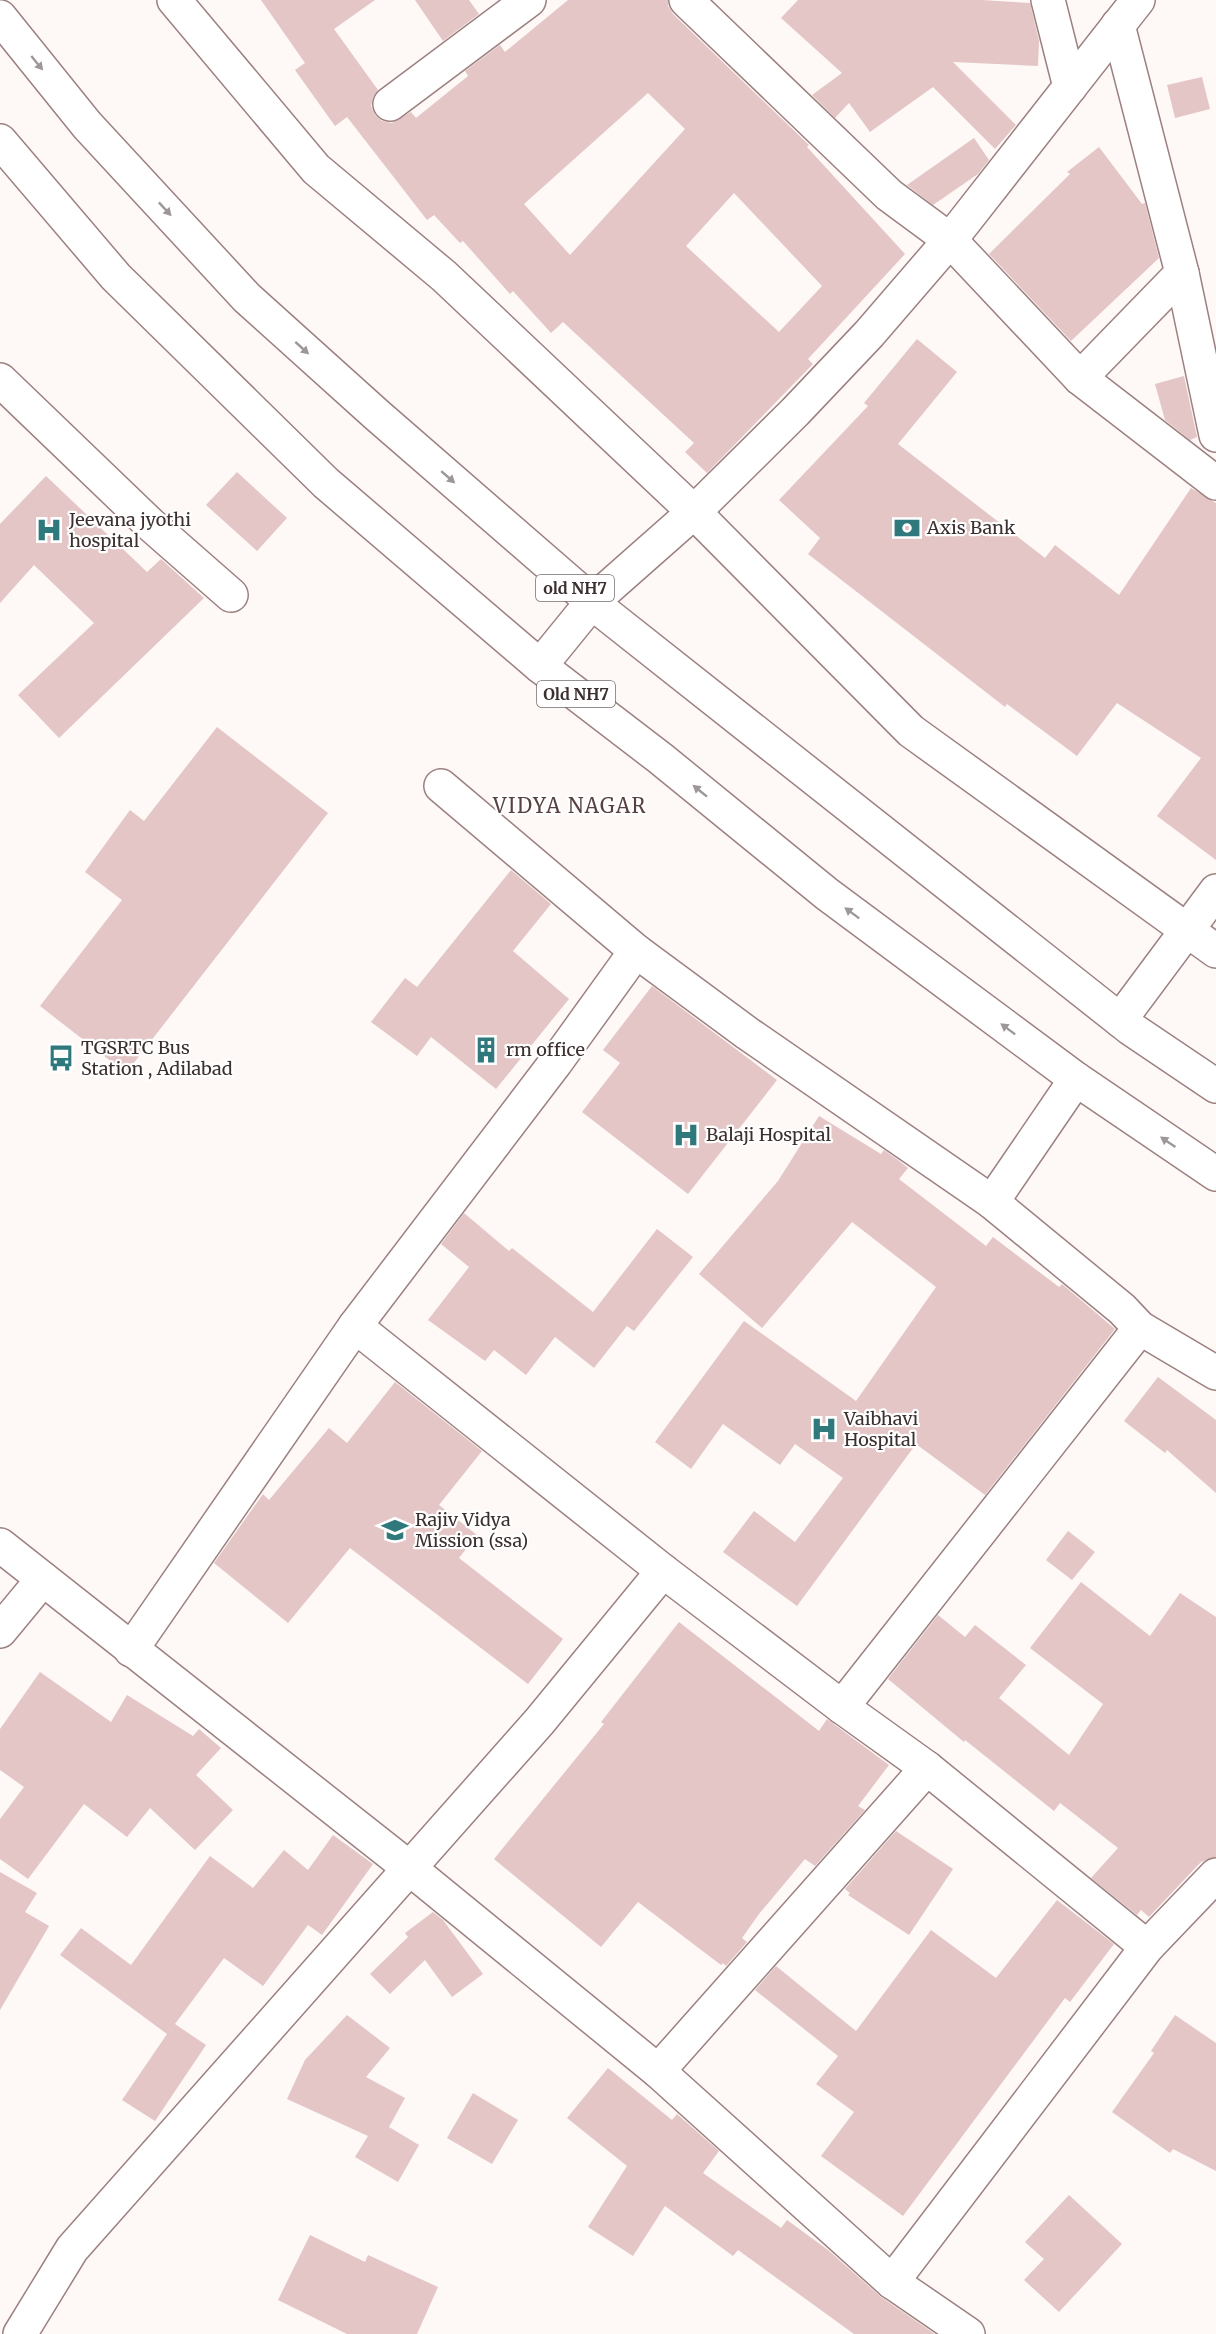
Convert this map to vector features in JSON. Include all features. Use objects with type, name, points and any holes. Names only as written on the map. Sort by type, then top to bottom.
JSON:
[{"type":"street","points":[[174,0],[316,169],[444,276],[694,512],[910,731],[1216,951]]},
{"type":"street","points":[[390,104],[529,0]]},
{"type":"street","points":[[686,0],[889,195],[950,240],[1080,378],[1216,483]]},
{"type":"street","points":[[1048,0],[1070,87]]},
{"type":"street","points":[[540,666],[592,602],[694,512],[795,412],[869,334],[950,240],[1138,0]]},
{"type":"street","name":"old NH7","points":[[0,17],[87,125],[247,298],[592,602],[1120,1020],[1216,1086]]},
{"type":"street","points":[[1118,25],[1182,273],[1216,435]]},
{"type":"street","name":"Old NH7","points":[[0,141],[116,277],[326,483],[540,666],[660,758],[826,894],[1076,1080],[1216,1174]]},
{"type":"street","points":[[1080,378],[1182,273]]},
{"type":"street","points":[[0,380],[150,524],[231,595]]},
{"type":"street","points":[[441,786],[636,951],[747,1033],[992,1202],[1122,1309],[1140,1328],[1216,1373]]},
{"type":"street","points":[[1120,1020],[1216,891]]},
{"type":"street","points":[[131,1650],[355,1326],[556,1062],[636,951]]},
{"type":"street","points":[[992,1202],[1076,1080]]},
{"type":"street","points":[[355,1326],[663,1571],[842,1707],[927,1768],[1147,1947]]},
{"type":"street","points":[[842,1707],[1140,1328]]},
{"type":"street","points":[[0,1545],[408,1867],[658,2071],[892,2282],[968,2334]]},
{"type":"street","points":[[20,2334],[72,2249],[538,1722],[663,1571]]},
{"type":"street","points":[[0,1631],[43,1579]]},
{"type":"street","points":[[658,2071],[927,1768]]},
{"type":"street","points":[[892,2282],[1147,1947],[1216,1875]]},
{"type":"building","points":[[261,0],[375,0],[334,29],[378,90],[371,106],[375,115],[382,121],[392,123],[411,112],[416,118],[468,76],[465,71],[500,45],[505,52],[568,0],[668,0],[668,6],[673,14],[809,145],[807,147],[905,254],[808,359],[813,364],[707,473],[685,452],[694,443],[563,322],[551,333],[513,291],[510,294],[463,241],[460,243],[434,215],[427,220],[347,117],[335,126],[295,70],[305,63]],"holes":[[[648,93],[685,129],[570,255],[524,204]],[[734,193],[822,286],[779,332],[686,246]]]},
{"type":"building","points":[[415,0],[469,0],[479,14],[443,41]]},
{"type":"building","points":[[798,0],[982,0],[1030,3],[1039,41],[1038,66],[953,62],[1016,125],[995,149],[933,87],[870,132],[849,103],[835,118],[812,95],[842,73],[781,18]]},
{"type":"building","points":[[1202,77],[1210,109],[1175,118],[1167,85]]},
{"type":"building","points":[[974,138],[989,160],[978,174],[933,205],[907,185]]},
{"type":"building","points":[[1099,147],[1142,204],[1145,203],[1159,258],[1071,341],[989,254],[1070,174],[1067,172]]},
{"type":"building","points":[[917,339],[957,372],[898,444],[1045,558],[1055,545],[1119,595],[1191,488],[1216,503],[1216,860],[1157,816],[1201,758],[1117,703],[1077,756],[1007,704],[1005,707],[808,554],[820,538],[779,500],[868,406],[864,403]]},
{"type":"building","points":[[1184,376],[1197,437],[1190,440],[1165,420],[1155,384]]},
{"type":"building","points":[[237,472],[287,518],[257,551],[206,505]]},
{"type":"building","points":[[46,476],[147,572],[161,559],[204,598],[59,738],[18,695],[94,623],[34,565],[0,603],[0,524]]},
{"type":"building","points":[[217,727],[328,813],[126,1073],[40,1006],[122,900],[85,872],[130,810],[144,821]]},
{"type":"building","points":[[511,870],[551,904],[513,951],[569,999],[496,1089],[431,1037],[417,1056],[371,1022],[405,978],[417,987]]},
{"type":"building","points":[[652,986],[777,1080],[688,1194],[582,1112],[620,1063],[603,1050]]},
{"type":"building","points":[[819,1116],[881,1154],[884,1150],[898,1160],[908,1168],[899,1179],[986,1246],[993,1237],[1059,1287],[1062,1284],[1115,1329],[985,1495],[916,1444],[797,1606],[723,1552],[754,1511],[795,1542],[843,1478],[795,1444],[780,1465],[723,1424],[691,1469],[655,1442],[744,1321],[856,1401],[936,1287],[852,1222],[762,1328],[699,1274],[778,1181]]},
{"type":"building","points":[[464,1213],[509,1251],[512,1248],[593,1312],[657,1229],[693,1257],[634,1331],[627,1326],[594,1368],[555,1337],[526,1375],[494,1350],[485,1361],[428,1320],[469,1267],[441,1244]]},
{"type":"building","points":[[1158,1377],[1216,1420],[1216,1493],[1167,1450],[1165,1453],[1124,1421]]},
{"type":"building","points":[[395,1382],[482,1451],[439,1505],[477,1535],[459,1558],[563,1639],[528,1684],[350,1548],[288,1623],[214,1563],[263,1494],[269,1500],[329,1428],[347,1443]]},
{"type":"building","points":[[1068,1531],[1095,1552],[1072,1580],[1046,1560]]},
{"type":"building","points":[[1081,1582],[1150,1636],[1180,1593],[1216,1617],[1216,1857],[1201,1862],[1149,1917],[1141,1910],[1137,1915],[1091,1878],[1118,1848],[1060,1803],[1054,1811],[965,1740],[964,1742],[888,1679],[938,1615],[965,1637],[975,1625],[1026,1665],[999,1698],[1069,1755],[1103,1704],[1030,1648]]},
{"type":"building","points":[[679,1622],[819,1731],[827,1719],[889,1765],[858,1806],[865,1810],[815,1866],[805,1859],[759,1914],[742,1938],[747,1942],[726,1966],[723,1963],[721,1965],[638,1902],[601,1947],[494,1859],[604,1724],[601,1722]]},
{"type":"building","points":[[40,1672],[111,1722],[127,1695],[193,1736],[199,1729],[221,1748],[196,1775],[233,1810],[195,1850],[150,1808],[127,1837],[84,1804],[28,1879],[0,1859],[0,1819],[24,1787],[0,1770],[0,1729]]},
{"type":"building","points":[[896,1831],[953,1869],[909,1935],[848,1895],[850,1893],[845,1889]]},
{"type":"building","points":[[333,1835],[373,1864],[322,1935],[308,1925],[263,1986],[224,1958],[175,2024],[206,2045],[155,2121],[122,2100],[167,2034],[60,1955],[81,1928],[131,1965],[210,1856],[253,1888],[284,1850],[308,1870]]},
{"type":"building","points":[[0,1872],[37,1893],[25,1912],[49,1926],[0,2010]]},
{"type":"building","points":[[1057,1900],[1114,1944],[1070,2002],[1065,1998],[903,2216],[821,2156],[854,2112],[816,2084],[838,2056],[755,1990],[776,1966],[856,2031],[931,1930],[996,1978]]},
{"type":"building","points":[[433,1912],[443,1920],[483,1974],[452,1997],[425,1960],[390,1994],[370,1974],[408,1937],[405,1933]]},
{"type":"building","points":[[347,2015],[390,2048],[366,2077],[405,2098],[389,2127],[419,2145],[398,2182],[355,2157],[368,2136],[287,2099],[305,2060]]},
{"type":"building","points":[[1175,2015],[1216,2043],[1216,2171],[1173,2149],[1170,2153],[1112,2112],[1154,2053],[1151,2051]]},
{"type":"building","points":[[608,2068],[672,2120],[677,2114],[719,2151],[703,2173],[781,2228],[787,2220],[828,2250],[881,2297],[935,2334],[854,2334],[738,2250],[733,2256],[665,2206],[633,2256],[588,2227],[627,2166],[567,2118]]},
{"type":"building","points":[[473,2093],[518,2120],[492,2164],[447,2138]]},
{"type":"building","points":[[1069,2195],[1122,2244],[1059,2312],[1024,2280],[1044,2259],[1025,2242]]},
{"type":"building","points":[[310,2235],[365,2262],[368,2255],[438,2287],[417,2334],[347,2334],[278,2300]]},
{"type":"place","name":"Axis Bank","points":[[907,528]]},
{"type":"place","name":"Jeevana jyothi hospital","points":[[49,530]]},
{"type":"place","name":"rm office","points":[[486,1050]]},
{"type":"place","name":"TGSRTC Bus Station , Adilabad","points":[[61,1058]]},
{"type":"place","name":"Balaji Hospital","points":[[686,1135]]},
{"type":"place","name":"Vaibhavi Hospital","points":[[824,1429]]},
{"type":"place","name":"Rajiv Vidya Mission (ssa)","points":[[395,1530]]},
{"type":"district","name":"VIDYA NAGAR","points":[[570,806]]}]
